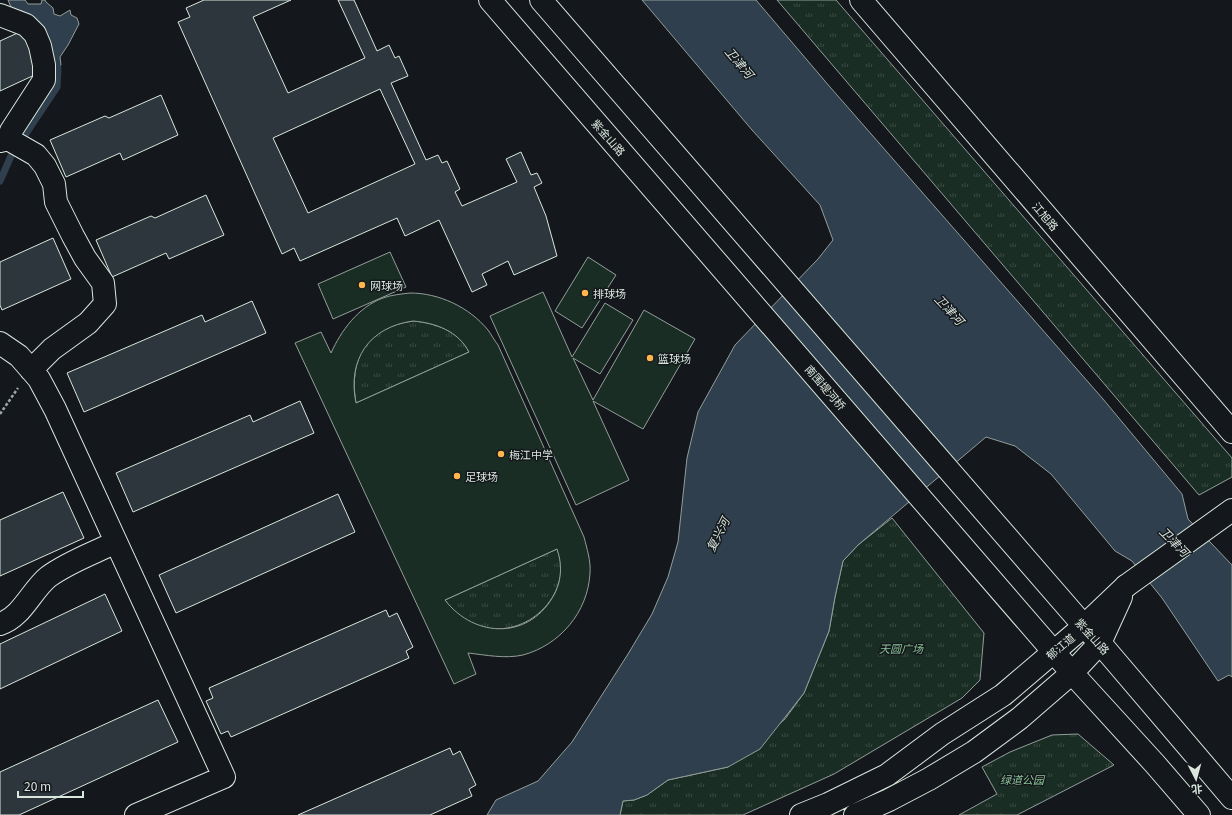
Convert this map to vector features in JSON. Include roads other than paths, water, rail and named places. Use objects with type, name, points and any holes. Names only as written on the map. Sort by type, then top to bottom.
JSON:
[{"type":"main road","name":"紫金山路","points":[[490,0],[727,273]]},
{"type":"main road","name":"紫金山路","points":[[541,0],[1100,643],[1232,798]]},
{"type":"main road","name":"江旭路","points":[[861,0],[1232,432]]},
{"type":"main road","points":[[0,15],[26,25],[35,34],[40,46],[44,65],[44,80],[11,131],[11,143],[36,155],[45,166],[54,184],[56,202],[69,229],[85,258],[103,284],[105,304],[88,323],[52,349],[31,370]]},
{"type":"main road","name":"南围堤河桥","points":[[727,273],[1054,651]]},
{"type":"main road","points":[[0,343],[19,356],[39,379],[56,409],[224,777],[136,815]]},
{"type":"main road","name":"郁江道","points":[[802,815],[887,775],[942,734],[1003,695],[1134,581],[1226,514]]},
{"type":"main road","points":[[0,624],[14,616],[48,578],[63,568],[116,542]]},
{"type":"main road","points":[[855,815],[889,800],[929,779],[974,752],[1020,718],[1072,673],[1100,643],[1134,581]]},
{"type":"main road","points":[[1054,651],[1199,815]]},
{"type":"water","points":[[8,0],[25,0],[28,4],[41,4],[42,0],[45,0],[53,8],[54,14],[60,16],[70,10],[71,15],[77,18],[79,24],[60,57],[61,65],[58,68],[54,64],[30,15],[22,11],[13,12]]},
{"type":"water","points":[[642,0],[756,0],[830,87],[1103,399],[1182,494],[1188,519],[1232,565],[1232,677],[1229,675],[1218,681],[1162,598],[1132,561],[1115,551],[1051,474],[1015,446],[986,437],[858,545],[843,561],[829,631],[804,693],[760,749],[728,767],[668,780],[647,795],[634,800],[623,801],[620,815],[487,815],[496,800],[538,781],[572,742],[628,654],[652,614],[668,577],[678,542],[687,458],[698,412],[735,345],[818,259],[833,240],[820,205],[752,130]]},
{"type":"waterway","points":[[0,181],[11,156],[57,87],[58,68]]},
{"type":"place","name":"网球场","points":[[362,285]]},
{"type":"place","name":"排球场","points":[[585,293]]},
{"type":"place","name":"篮球场","points":[[650,358]]},
{"type":"place","name":"梅江中学","points":[[501,454]]},
{"type":"place","name":"足球场","points":[[457,476]]},
{"type":"water label","name":"卫津河","points":[[740,62]]},
{"type":"water label","name":"卫津河","points":[[950,309]]},
{"type":"water label","name":"复兴河","points":[[717,534]]},
{"type":"water label","name":"卫津河","points":[[1175,541]]},
{"type":"park label","name":"天圆广场","points":[[901,648]]},
{"type":"park label","name":"绿道公园","points":[[1022,779]]}]
